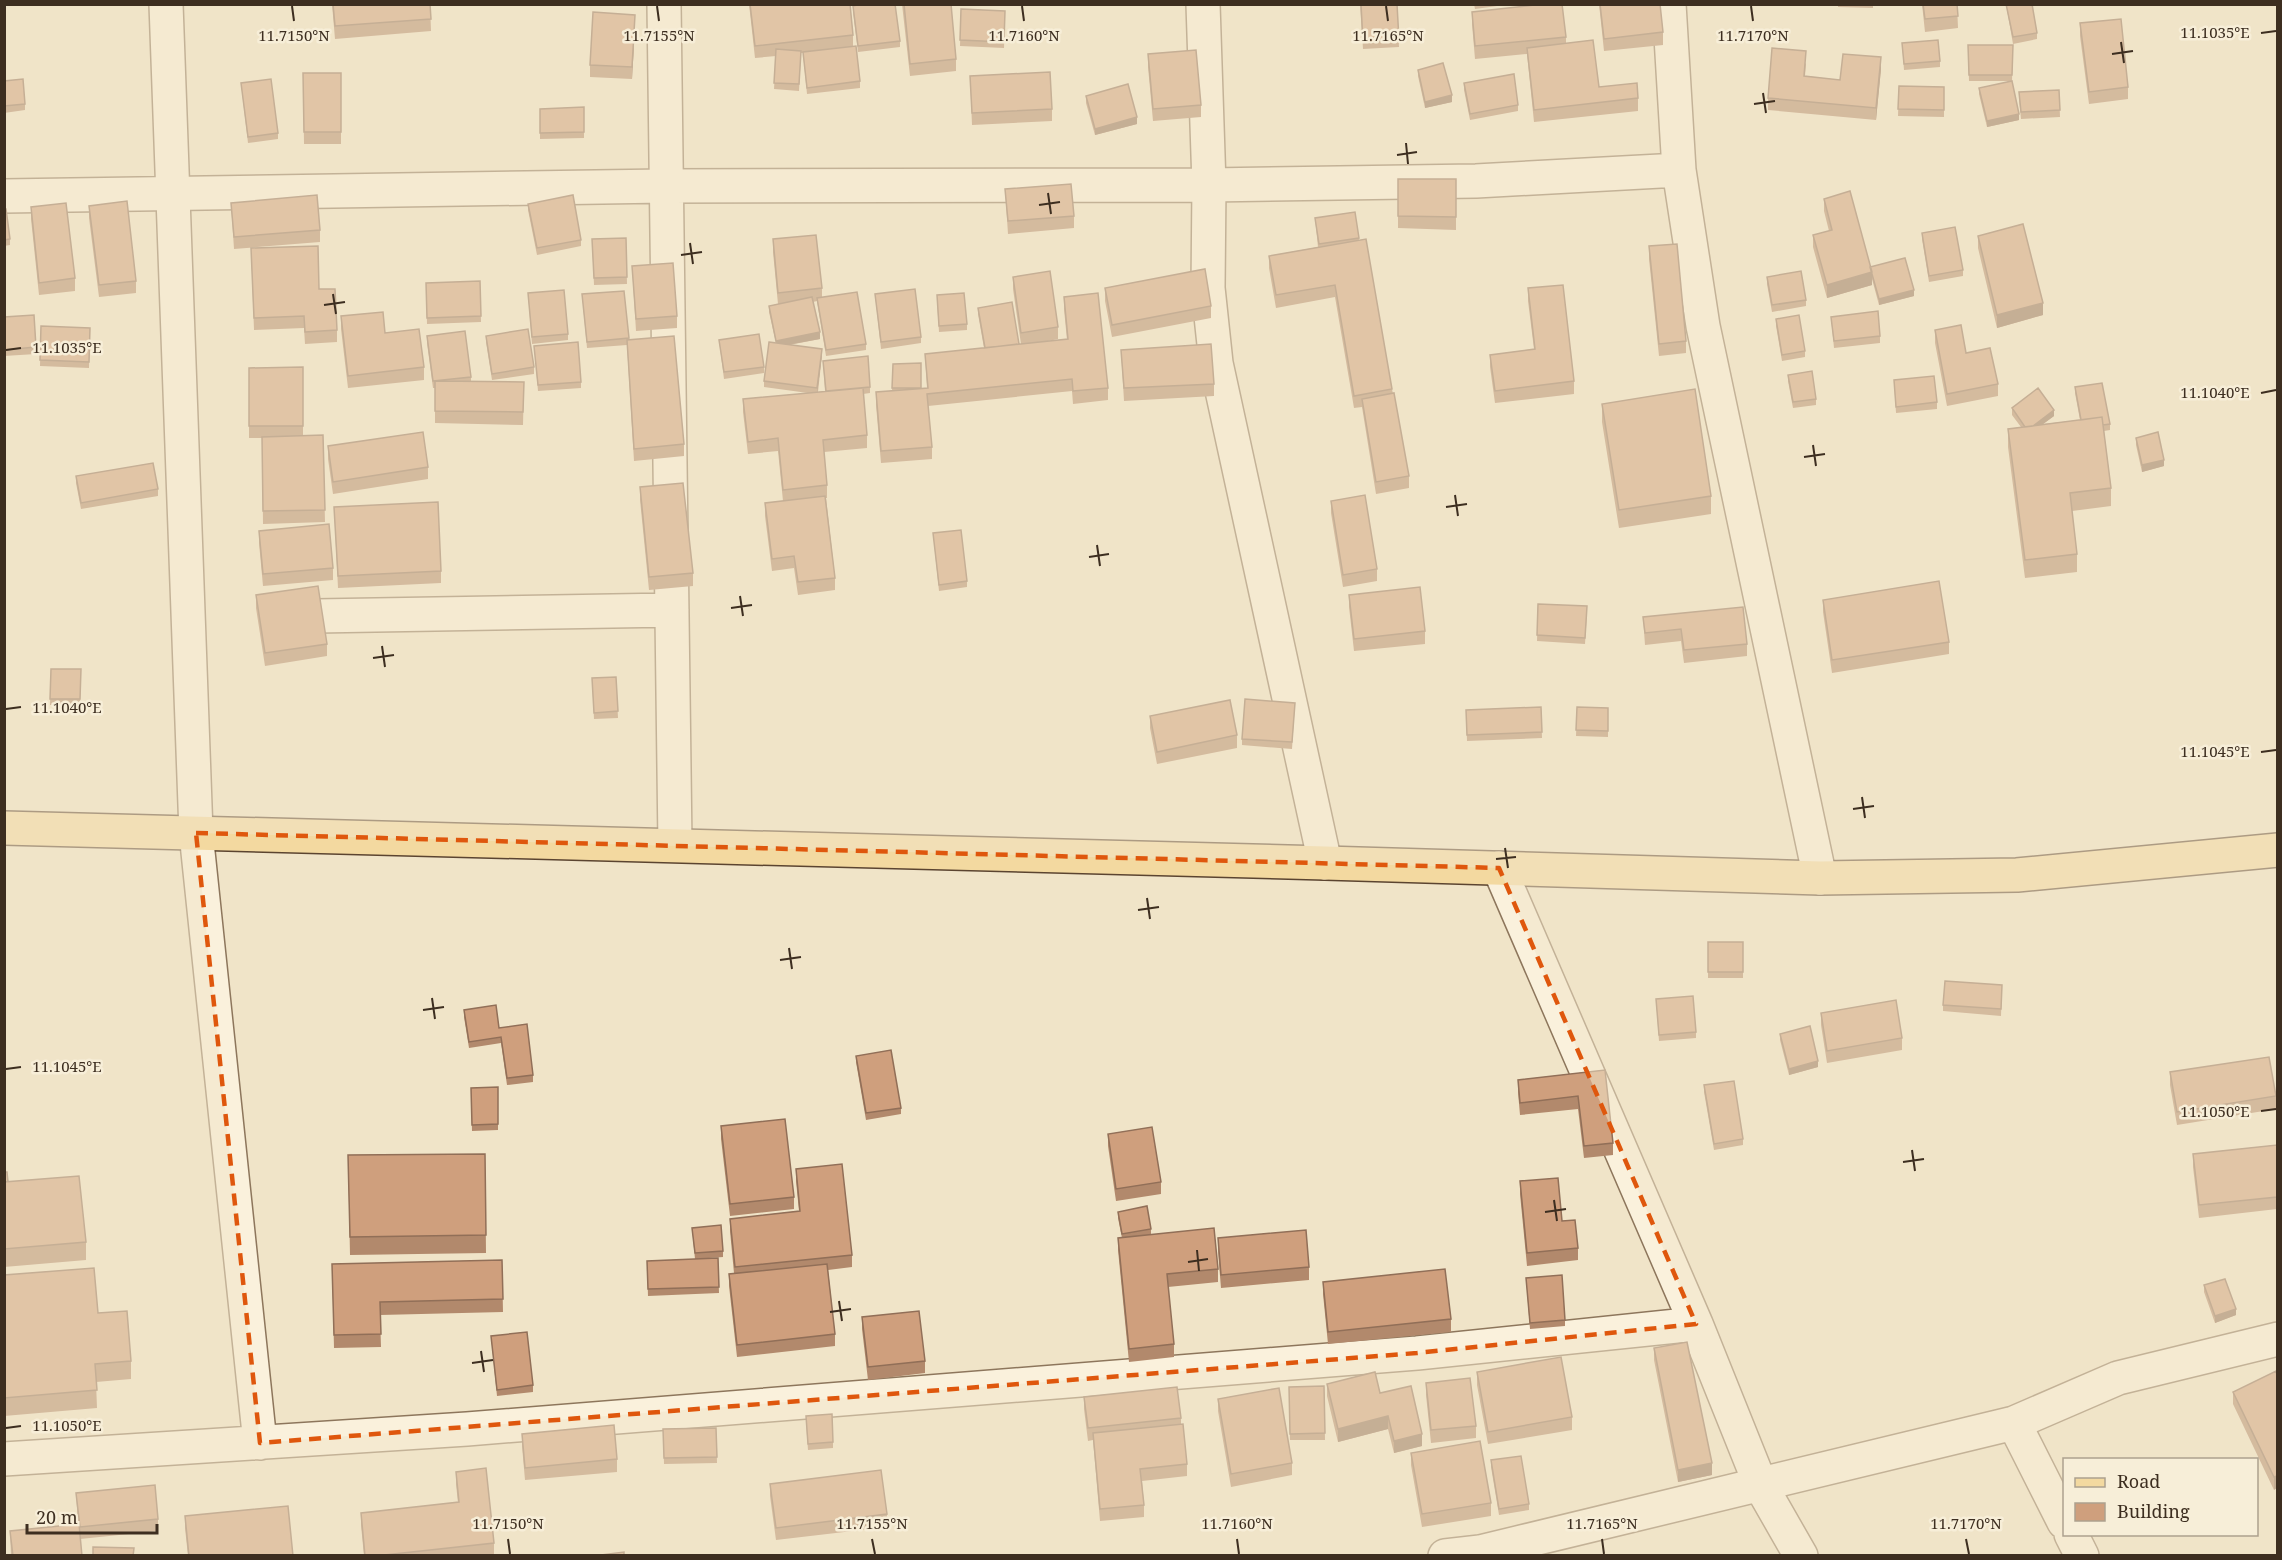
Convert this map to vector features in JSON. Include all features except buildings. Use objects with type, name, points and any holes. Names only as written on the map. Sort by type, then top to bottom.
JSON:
[{"type":"main road","points":[[4,828],[1820,878],[2017,875],[2277,850]]},
{"type":"street","points":[[166,4],[171,194],[196,833],[260,1443]]},
{"type":"street","points":[[664,4],[675,845]]},
{"type":"street","points":[[1203,4],[1209,185],[1208,288],[1216,363],[1325,863]]},
{"type":"street","points":[[1670,4],[1679,170],[1703,326],[1820,878]]},
{"type":"street","points":[[4,195],[665,186],[1209,185],[1476,181],[1679,170]]},
{"type":"street","points":[[316,616],[672,610]]},
{"type":"street","points":[[1499,868],[1696,1324],[1761,1486],[1802,1556]]},
{"type":"street","points":[[4,1459],[479,1428],[1418,1353],[1696,1324]]},
{"type":"street","points":[[1445,1556],[1480,1552],[2014,1424],[2118,1378],[2277,1339]]},
{"type":"street","points":[[2014,1424],[2063,1520]]},
{"type":"street","points":[[2072,1536],[2082,1556]]},
{"type":"highlighted area","points":[[196,833],[1499,868],[1696,1324],[1417,1353],[260,1443]]}]
